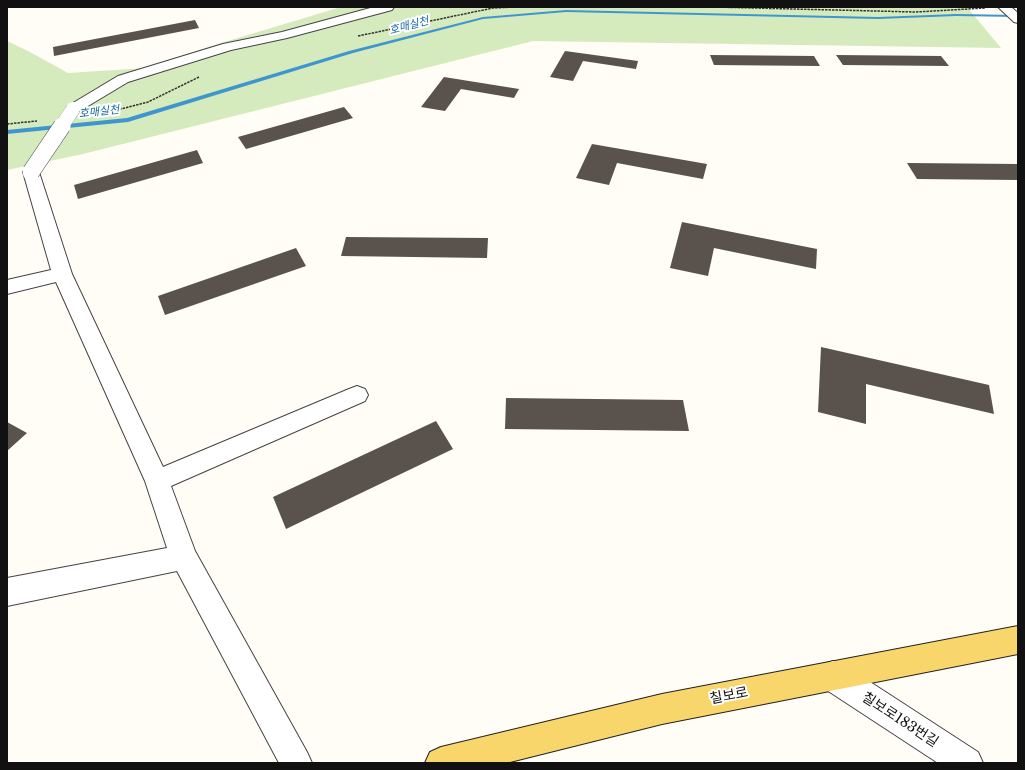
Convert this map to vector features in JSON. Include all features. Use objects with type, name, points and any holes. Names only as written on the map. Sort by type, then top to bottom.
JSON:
[{"type":"main road","name":"칠보로","points":[[442,763],[662,709],[1018,640]]},
{"type":"street","points":[[296,763],[184,557],[156,481],[62,274],[31,172],[73,109],[123,79],[228,47],[283,35],[388,7]]},
{"type":"street","points":[[1004,7],[1018,19]]},
{"type":"street","points":[[7,287],[62,274]]},
{"type":"street","points":[[156,481],[357,395]]},
{"type":"street","points":[[7,592],[184,557]]},
{"type":"street","name":"칠보로183번길","points":[[833,676],[967,763]]},
{"type":"path","points":[[355,37],[430,20],[493,8],[517,7]]},
{"type":"path","points":[[713,7],[916,12],[992,8]]},
{"type":"path","points":[[106,112],[148,102],[200,76]]},
{"type":"path","points":[[7,124],[38,121]]},
{"type":"green space","points":[[341,7],[967,7],[1001,48],[533,41],[83,154],[7,170],[7,41],[68,73],[145,68],[211,46]]},
{"type":"building","points":[[195,20],[199,28],[54,56],[53,47]]},
{"type":"building","points":[[565,51],[638,61],[636,69],[583,61],[573,81],[550,77]]},
{"type":"building","points":[[710,55],[814,56],[820,66],[714,65]]},
{"type":"building","points":[[836,55],[941,56],[949,66],[843,65]]},
{"type":"building","points":[[444,77],[519,89],[514,98],[461,89],[445,111],[421,107]]},
{"type":"building","points":[[344,107],[353,118],[246,149],[238,137]]},
{"type":"building","points":[[592,144],[707,164],[703,179],[617,163],[609,185],[576,178]]},
{"type":"building","points":[[197,150],[203,163],[78,199],[74,185]]},
{"type":"building","points":[[907,163],[1018,164],[1018,180],[917,179]]},
{"type":"building","points":[[682,222],[817,249],[816,269],[714,248],[708,276],[670,268]]},
{"type":"building","points":[[346,237],[488,238],[487,258],[341,256]]},
{"type":"building","points":[[296,248],[306,266],[165,315],[158,296]]},
{"type":"building","points":[[821,347],[989,385],[994,414],[866,384],[866,424],[818,412]]},
{"type":"building","points":[[506,398],[683,400],[689,431],[505,429]]},
{"type":"building","points":[[436,421],[453,449],[286,529],[273,497]]},
{"type":"building","points":[[7,422],[27,433],[7,451]]},
{"type":"waterway","name":"호매실천","points":[[7,132],[128,120],[351,52],[483,18],[566,11],[878,18],[956,15],[1018,16]]}]
